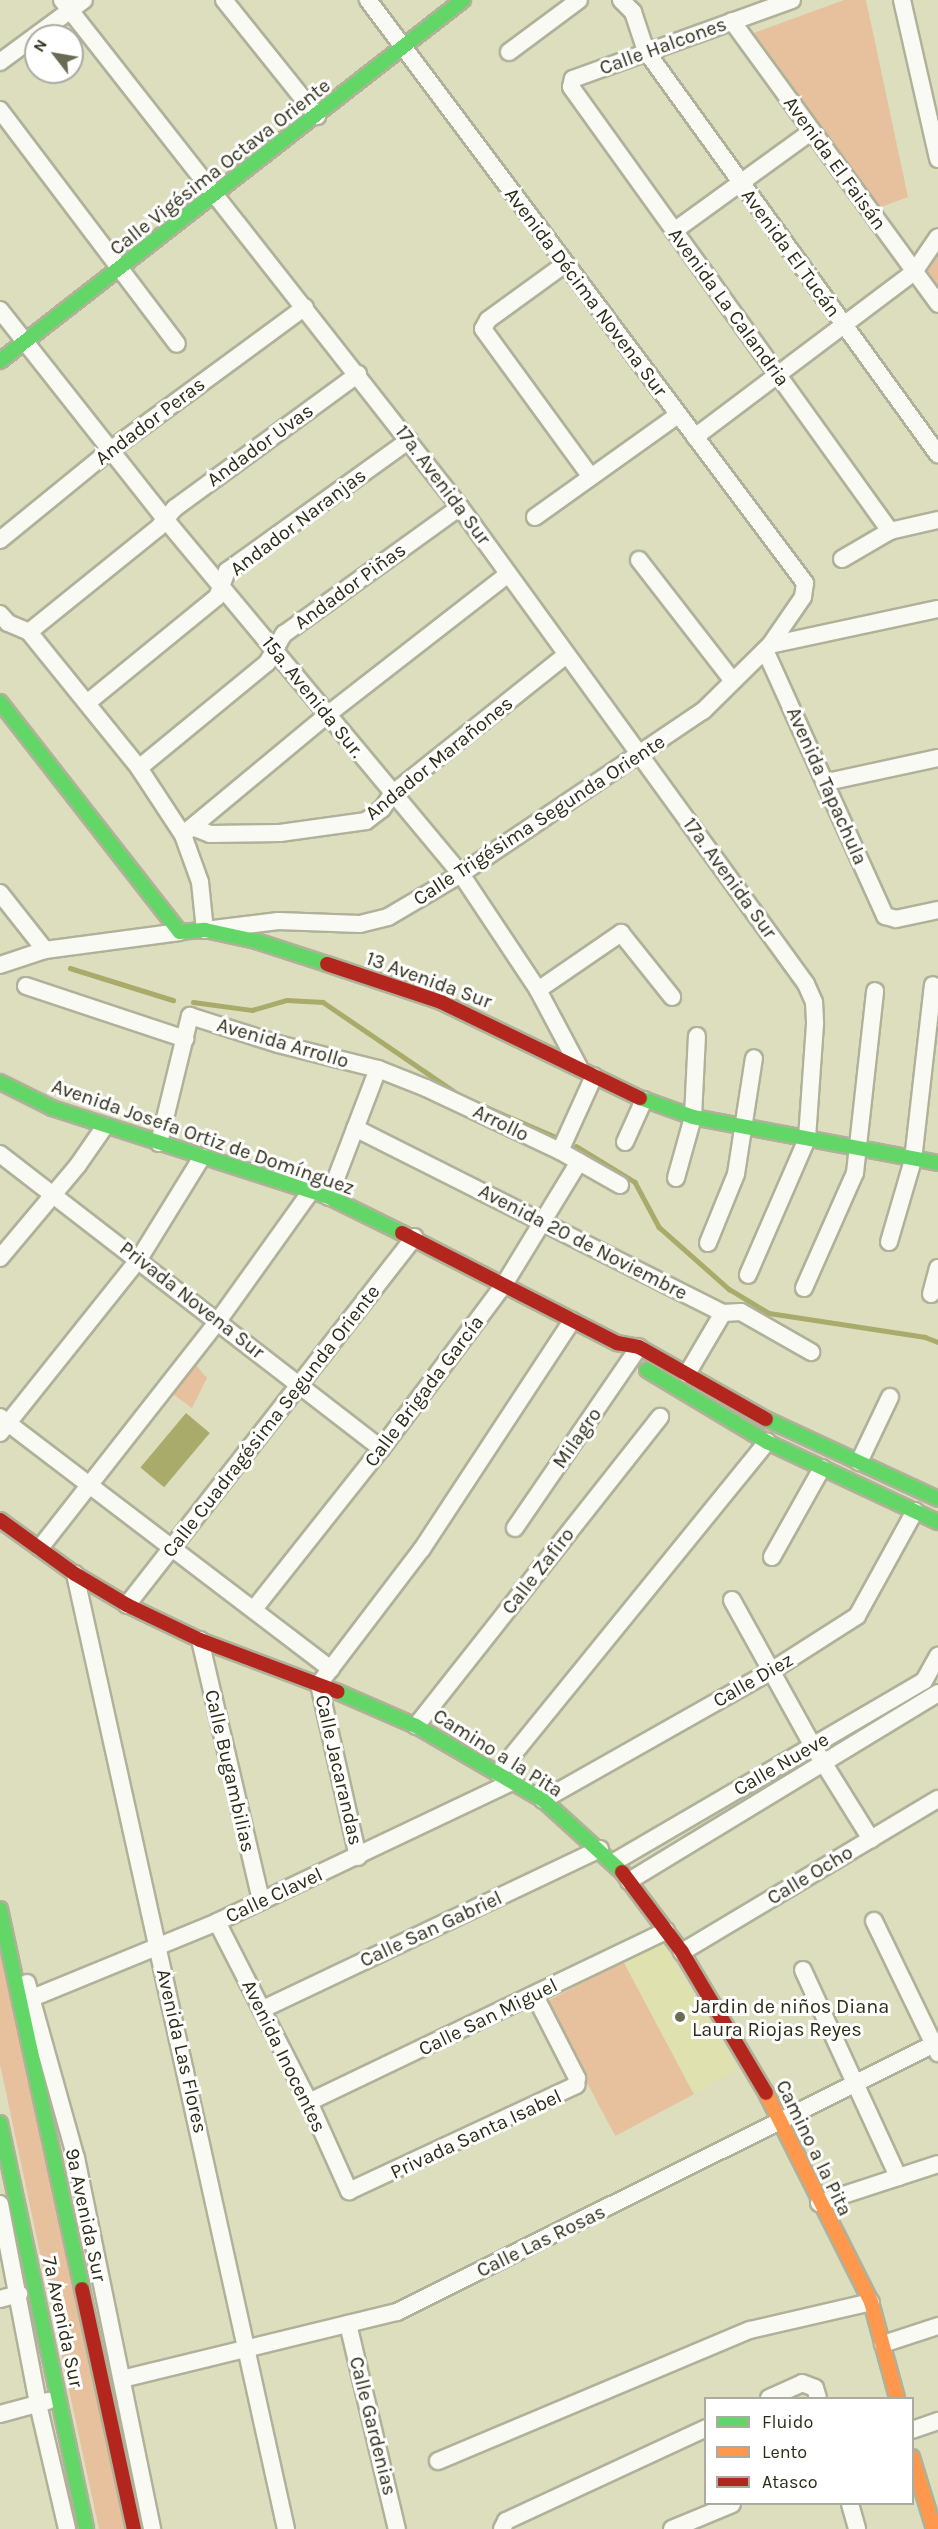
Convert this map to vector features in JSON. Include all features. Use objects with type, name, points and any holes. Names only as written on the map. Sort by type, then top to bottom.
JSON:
[{"type":"main road","name":"Calle Vigésima Octava Oriente","points":[[0,361],[122,269],[463,0]]},
{"type":"main road","points":[[0,702],[180,932]]},
{"type":"main road","name":"13 Avenida Sur","points":[[180,932],[205,930],[256,940],[441,1002],[644,1100],[693,1118],[938,1163]]},
{"type":"main road","name":"Avenida Josefa Ortiz de Domínguez","points":[[1,1084],[52,1108],[329,1197],[505,1282],[572,1321],[618,1343],[767,1442],[938,1522]]},
{"type":"main road","name":"Avenida Josefa Ortiz de Domínguez","points":[[635,1354],[687,1374],[781,1427],[938,1499]]},
{"type":"main road","name":"Camino a la Pita","points":[[0,1520],[75,1574],[128,1605],[200,1640],[320,1684],[416,1726],[543,1800],[600,1849],[629,1881],[682,1952],[735,2036],[782,2123],[819,2203],[871,2302],[897,2397]]},
{"type":"main road","name":"9a Avenida Sur","points":[[0,1908],[134,2529]]},
{"type":"main road","name":"7a Avenida Sur","points":[[0,2123],[7,2188],[59,2398],[86,2529]]},
{"type":"main road","points":[[914,2464],[934,2529]]},
{"type":"street","points":[[0,62],[65,5],[84,0]]},
{"type":"street","points":[[224,0],[317,116]]},
{"type":"street","name":"Avenida Décima Novena Sur","points":[[368,0],[805,583]]},
{"type":"street","points":[[509,52],[579,0]]},
{"type":"street","name":"Avenida El Tucán","points":[[621,0],[633,12],[646,51],[740,184],[938,454]]},
{"type":"street","name":"Calle Halcones","points":[[570,82],[646,51],[792,0]]},
{"type":"street","points":[[902,0],[938,159]]},
{"type":"street","name":"17a. Avenida Sur","points":[[65,5],[214,197],[358,374],[460,507],[806,984],[814,1002],[815,1024],[807,1139],[748,1275]]},
{"type":"street","name":"Avenida El Faisán","points":[[732,21],[938,304]]},
{"type":"street","name":"Avenida La Calandria","points":[[570,82],[890,531]]},
{"type":"street","points":[[0,110],[177,344]]},
{"type":"street","points":[[674,231],[812,131]]},
{"type":"street","points":[[695,437],[914,272],[938,237]]},
{"type":"street","points":[[565,264],[488,320],[483,329],[590,476]]},
{"type":"street","name":"Andador Peras","points":[[0,540],[109,451],[305,307]]},
{"type":"street","name":"15a. Avenida Sur.","points":[[0,310],[109,451],[222,585],[392,794],[461,874],[538,990],[579,1067]]},
{"type":"street","name":"Andador Uvas","points":[[30,632],[165,519],[358,374]]},
{"type":"street","points":[[535,517],[678,415]]},
{"type":"street","name":"Andador Naranjas","points":[[87,703],[217,597],[227,571],[409,440]]},
{"type":"street","name":"Andador Piñas","points":[[139,768],[267,663],[284,634],[460,507]]},
{"type":"street","points":[[842,559],[890,531],[938,520]]},
{"type":"street","points":[[639,560],[733,681]]},
{"type":"street","points":[[187,831],[327,715],[508,574]]},
{"type":"street","name":"Calle Trigésima Segunda Oriente","points":[[205,930],[278,921],[360,924],[388,917],[461,874],[642,755],[703,711],[768,648],[803,597],[805,583]]},
{"type":"street","points":[[768,648],[938,609]]},
{"type":"street","points":[[0,614],[8,623],[30,632],[187,831],[200,882],[205,930]]},
{"type":"street","name":"Avenida Tapachula","points":[[768,648],[885,916],[891,920],[938,910]]},
{"type":"street","name":"Andador Marañones","points":[[187,831],[210,834],[327,830],[366,821],[382,809],[392,794],[566,655]]},
{"type":"street","points":[[827,782],[938,758]]},
{"type":"street","points":[[0,893],[45,950]]},
{"type":"street","points":[[0,965],[45,950],[180,932]]},
{"type":"street","points":[[538,990],[621,933],[672,997]]},
{"type":"street","points":[[889,1242],[913,1160],[933,985]]},
{"type":"street","points":[[26,986],[185,1039],[159,1143]]},
{"type":"street","points":[[804,1288],[855,1173],[860,1149],[875,991]]},
{"type":"street","name":"Avenida Arrollo","points":[[185,1039],[190,1016],[278,1044],[378,1069]]},
{"type":"street","points":[[676,1178],[693,1118],[697,1036]]},
{"type":"street","points":[[708,1243],[736,1174],[745,1129],[754,1058]]},
{"type":"street","points":[[329,1197],[378,1069]]},
{"type":"street","name":"Arrollo","points":[[378,1069],[462,1103],[560,1151],[620,1185]]},
{"type":"street","points":[[560,1151],[594,1076]]},
{"type":"street","points":[[625,1142],[644,1100]]},
{"type":"street","points":[[0,1258],[105,1126]]},
{"type":"street","name":"Avenida 20 de Noviembre","points":[[355,1128],[543,1220],[723,1313],[741,1312],[811,1352]]},
{"type":"street","name":"Privada Novena Sur","points":[[0,1154],[299,1382],[381,1449]]},
{"type":"street","points":[[202,1157],[140,1259],[3,1424],[331,1669]]},
{"type":"street","name":"Calle Brigada García","points":[[254,1610],[381,1449],[505,1282],[579,1162]]},
{"type":"street","points":[[40,1548],[218,1321],[311,1191]]},
{"type":"street","name":"Calle Cuadragésima Segunda Oriente","points":[[128,1605],[299,1382],[414,1238]]},
{"type":"street","points":[[931,1294],[938,1268]]},
{"type":"street","points":[[687,1374],[723,1313]]},
{"type":"street","points":[[320,1684],[422,1549],[572,1321]]},
{"type":"street","name":"Milagro","points":[[515,1528],[635,1354]]},
{"type":"street","points":[[859,1462],[890,1397]]},
{"type":"street","name":"Calle Zafiro","points":[[416,1726],[660,1417]]},
{"type":"street","points":[[505,1778],[767,1442]]},
{"type":"street","points":[[772,1557],[822,1468]]},
{"type":"street","name":"Calle Diez","points":[[543,1800],[771,1671],[856,1616],[915,1511]]},
{"type":"street","name":"Avenida Las Flores","points":[[75,1574],[248,2348],[286,2529]]},
{"type":"street","points":[[732,1600],[813,1746],[871,1839]]},
{"type":"street","name":"Calle Bugambilias","points":[[200,1640],[261,1901]]},
{"type":"street","name":"Calle Nueve","points":[[614,1863],[924,1681],[938,1656]]},
{"type":"street","name":"Calle Jacarandas","points":[[320,1684],[358,1857]]},
{"type":"street","name":"Calle Nueve","points":[[629,1881],[825,1765],[938,1693]]},
{"type":"street","name":"Calle Clavel","points":[[32,1998],[159,1948],[358,1857],[505,1778]]},
{"type":"street","name":"Calle Ocho","points":[[682,1952],[938,1799]]},
{"type":"street","name":"Calle San Gabriel","points":[[263,2009],[600,1849]]},
{"type":"street","points":[[0,1908],[32,1998],[76,2158],[152,2529]]},
{"type":"street","points":[[874,1921],[936,2047]]},
{"type":"street","name":"Avenida Inocentes","points":[[217,1922],[309,2102],[349,2191]]},
{"type":"street","name":"Calle San Miguel","points":[[309,2102],[535,1996],[666,1931]]},
{"type":"street","points":[[803,1970],[857,2083],[898,2177]]},
{"type":"street","name":"Privada Santa Isabel","points":[[349,2191],[576,2085],[577,2078],[535,1996]]},
{"type":"street","name":"Calle Las Rosas","points":[[122,2379],[397,2312],[782,2123],[857,2083],[936,2047]]},
{"type":"street","points":[[819,2203],[938,2164]]},
{"type":"street","points":[[0,2204],[19,2294],[38,2404],[67,2529]]},
{"type":"street","points":[[0,2299],[19,2294]]},
{"type":"street","points":[[438,2461],[750,2330],[871,2302]]},
{"type":"street","name":"Calle Gardenias","points":[[348,2324],[397,2529]]},
{"type":"street","points":[[883,2344],[938,2326]]},
{"type":"street","points":[[771,2397],[802,2383],[815,2388],[818,2397]]},
{"type":"street","points":[[0,2414],[59,2398]]},
{"type":"street","points":[[914,2429],[938,2421]]},
{"type":"street","points":[[501,2529],[506,2521],[704,2428]]},
{"type":"street","points":[[672,2529],[730,2505]]},
{"type":"street","points":[[850,2505],[857,2529]]},
{"type":"shaded area","points":[[844,0],[866,0],[908,197],[878,208],[754,33]]},
{"type":"shaded area","points":[[938,249],[938,293],[923,273]]},
{"type":"shaded area","points":[[194,1363],[207,1378],[192,1408],[169,1391]]},
{"type":"shaded area","points":[[186,1413],[210,1433],[164,1487],[140,1467]]},
{"type":"shaded area","points":[[0,1940],[126,2529],[99,2529],[66,2376],[0,2064]]},
{"type":"shaded area","name":"Jardin de niños Diana Laura Riojas Reyes","points":[[663,1943],[738,2069],[693,2095],[624,1964]]},
{"type":"shaded area","points":[[623,1961],[694,2094],[615,2136],[544,2003]]},
{"type":"waterway","points":[[70,968],[173,1000]]},
{"type":"waterway","points":[[193,1002],[252,1010],[287,1000],[323,1002],[455,1092]]},
{"type":"waterway","points":[[477,1103],[558,1138]]},
{"type":"waterway","points":[[576,1146],[635,1182],[659,1227],[729,1289],[769,1313],[925,1337],[938,1342]]},
{"type":"traffic: fast","points":[[0,361],[463,0]]},
{"type":"traffic: fast","points":[[0,702],[180,932],[205,930],[256,941],[327,964]]},
{"type":"traffic: fast","points":[[0,1082],[52,1108],[329,1197],[402,1233]]},
{"type":"traffic: fast","points":[[640,1098],[693,1117],[938,1163]]},
{"type":"traffic: fast","points":[[647,1370],[767,1442],[938,1522]]},
{"type":"traffic: fast","points":[[766,1419],[938,1499]]},
{"type":"traffic: fast","points":[[338,1692],[416,1726],[543,1800],[622,1872]]},
{"type":"traffic: fast","points":[[0,1909],[82,2289]]},
{"type":"traffic: fast","points":[[0,2123],[86,2529]]},
{"type":"traffic: slow","points":[[766,2093],[871,2302],[897,2397]]},
{"type":"traffic: slow","points":[[914,2464],[934,2529]]},
{"type":"traffic: jam","points":[[327,964],[441,1002],[640,1098]]},
{"type":"traffic: jam","points":[[402,1233],[617,1343],[639,1347],[766,1419]]},
{"type":"traffic: jam","points":[[0,1520],[75,1574],[127,1605],[200,1640],[338,1692]]},
{"type":"traffic: jam","points":[[622,1872],[682,1952],[766,2093]]},
{"type":"traffic: jam","points":[[82,2289],[134,2529]]},
{"type":"place","name":"Jardin de niños Diana Laura Riojas Reyes","points":[[680,2017]]}]
